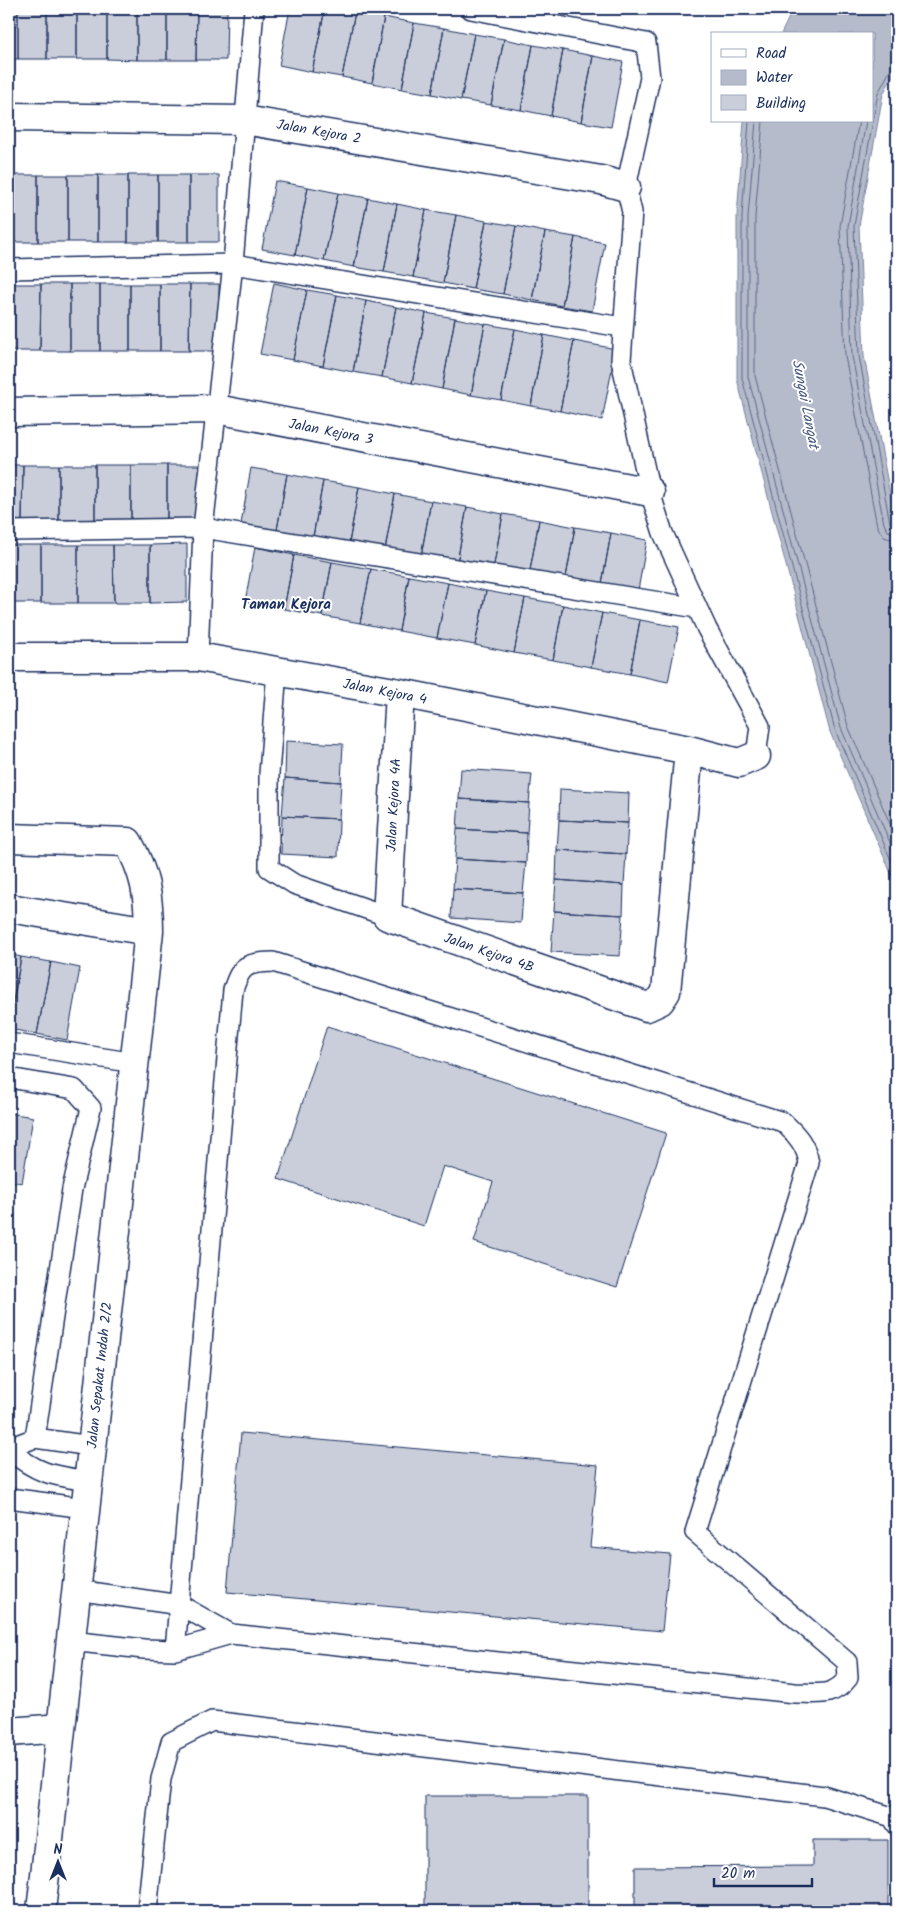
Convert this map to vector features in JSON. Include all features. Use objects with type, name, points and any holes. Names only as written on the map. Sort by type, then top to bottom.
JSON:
[{"type":"street","name":"Jalan Kejora 2","points":[[9,117],[244,120],[591,178],[626,187]]},
{"type":"street","name":"Jalan Kejora 3","points":[[9,412],[216,409],[650,492]]},
{"type":"street","name":"Jalan Kejora 4","points":[[9,657],[198,657],[400,693],[689,750],[739,763],[756,756]]},
{"type":"street","name":"Jalan Kejora 4A","points":[[387,916],[400,693]]},
{"type":"street","name":"Jalan Kejora 4B","points":[[387,916],[647,1007],[660,1001],[666,992],[689,750]]},
{"type":"street","name":"Jalan Sepakat Indah 2/2","points":[[9,838],[128,842],[146,880],[150,931],[91,1446],[41,1911]]},
{"type":"street","points":[[9,908],[150,931]]},
{"type":"street","points":[[9,1732],[61,1728]]},
{"type":"lane","points":[[198,657],[203,528],[233,264],[254,9]]},
{"type":"lane","points":[[470,9],[646,43],[650,78],[626,187],[632,212],[621,360],[650,492],[663,533],[697,608],[760,726],[756,756]]},
{"type":"lane","points":[[9,269],[233,264],[622,327]]},
{"type":"lane","points":[[9,531],[203,528],[697,608]]},
{"type":"lane","name":"Jalan Kejora 4B","points":[[277,670],[269,774],[269,868],[294,884],[387,916]]},
{"type":"lane","points":[[70,1641],[174,1650],[231,1634],[795,1693],[825,1694],[840,1688],[848,1678],[847,1662],[695,1532],[809,1163],[807,1151],[799,1137],[784,1122],[273,962],[251,963],[239,973],[233,990],[180,1605],[174,1650]]},
{"type":"lane","points":[[9,1043],[135,1063]]},
{"type":"lane","points":[[9,1078],[74,1089],[91,1108],[72,1190],[35,1438]]},
{"type":"lane","points":[[88,1481],[44,1474],[28,1466],[9,1449],[35,1438],[91,1446]]},
{"type":"lane","points":[[9,1498],[85,1508]]},
{"type":"lane","points":[[76,1590],[180,1605],[231,1634]]},
{"type":"lane","points":[[147,1911],[161,1779],[171,1742],[212,1721],[824,1796],[892,1817],[897,1825]]},
{"type":"water","name":"Sungai Langat","points":[[793,9],[897,9],[897,68],[883,94],[859,226],[864,356],[897,532],[897,887],[830,732],[737,379],[737,216],[744,122],[874,122],[874,32],[782,32]]},
{"type":"building","points":[[9,9],[18,9],[18,59],[9,59]]},
{"type":"building","points":[[18,9],[47,9],[47,59],[18,59]]},
{"type":"building","points":[[47,9],[77,9],[77,59],[47,59]]},
{"type":"building","points":[[77,9],[107,9],[107,59],[77,59]]},
{"type":"building","points":[[107,9],[137,9],[137,60],[107,59]]},
{"type":"building","points":[[137,9],[167,9],[167,60],[137,60]]},
{"type":"building","points":[[167,9],[197,9],[196,60],[167,60]]},
{"type":"building","points":[[197,9],[227,9],[226,60],[196,60]]},
{"type":"building","points":[[290,9],[325,9],[312,72],[279,65]]},
{"type":"building","points":[[325,9],[355,12],[342,77],[312,72]]},
{"type":"building","points":[[355,12],[384,17],[372,83],[342,77]]},
{"type":"building","points":[[384,17],[414,23],[402,89],[372,83]]},
{"type":"building","points":[[414,23],[444,28],[432,94],[402,89]]},
{"type":"building","points":[[444,28],[474,34],[461,100],[432,94]]},
{"type":"building","points":[[474,34],[504,39],[491,105],[461,100]]},
{"type":"building","points":[[504,39],[533,45],[521,110],[491,105]]},
{"type":"building","points":[[533,45],[563,50],[551,116],[521,110]]},
{"type":"building","points":[[563,50],[593,56],[581,122],[551,116]]},
{"type":"building","points":[[593,56],[623,62],[611,127],[581,122]]},
{"type":"building","points":[[9,175],[38,175],[38,242],[9,242]]},
{"type":"building","points":[[38,175],[68,175],[68,242],[38,242]]},
{"type":"building","points":[[68,175],[98,175],[98,242],[68,242]]},
{"type":"building","points":[[98,175],[128,175],[128,242],[98,242]]},
{"type":"building","points":[[128,175],[158,175],[158,242],[128,242]]},
{"type":"building","points":[[158,175],[189,175],[189,242],[158,242]]},
{"type":"building","points":[[189,175],[219,175],[219,242],[189,242]]},
{"type":"building","points":[[275,181],[308,187],[295,255],[262,249]]},
{"type":"building","points":[[308,187],[338,193],[324,261],[295,255]]},
{"type":"building","points":[[338,193],[368,198],[354,267],[324,261]]},
{"type":"building","points":[[368,198],[397,204],[384,272],[354,267]]},
{"type":"building","points":[[397,204],[426,210],[413,277],[384,272]]},
{"type":"building","points":[[426,210],[456,215],[443,283],[413,277]]},
{"type":"building","points":[[456,215],[486,221],[473,289],[443,283]]},
{"type":"building","points":[[486,221],[516,226],[503,294],[473,289]]},
{"type":"building","points":[[516,226],[545,232],[532,300],[503,294]]},
{"type":"building","points":[[545,232],[575,237],[562,306],[532,300]]},
{"type":"building","points":[[575,237],[605,243],[592,311],[562,306]]},
{"type":"building","points":[[274,283],[307,290],[293,360],[260,354]]},
{"type":"building","points":[[9,284],[11,284],[11,351],[9,351]]},
{"type":"building","points":[[11,284],[41,284],[40,351],[11,351]]},
{"type":"building","points":[[41,284],[70,284],[70,351],[40,351]]},
{"type":"building","points":[[70,284],[100,284],[100,351],[70,351]]},
{"type":"building","points":[[100,284],[130,284],[130,351],[100,351]]},
{"type":"building","points":[[130,284],[160,284],[160,351],[130,351]]},
{"type":"building","points":[[160,284],[190,284],[189,351],[160,351]]},
{"type":"building","points":[[190,284],[219,284],[219,351],[189,351]]},
{"type":"building","points":[[307,290],[337,295],[323,366],[293,360]]},
{"type":"building","points":[[337,295],[366,301],[353,372],[323,366]]},
{"type":"building","points":[[366,301],[396,307],[382,377],[353,372]]},
{"type":"building","points":[[396,307],[426,313],[412,383],[382,377]]},
{"type":"building","points":[[426,313],[455,318],[442,389],[412,383]]},
{"type":"building","points":[[455,318],[485,324],[471,395],[442,389]]},
{"type":"building","points":[[485,324],[515,329],[501,400],[471,395]]},
{"type":"building","points":[[515,329],[544,335],[531,406],[501,400]]},
{"type":"building","points":[[544,335],[574,341],[560,411],[531,406]]},
{"type":"building","points":[[574,341],[616,349],[602,420],[560,411]]},
{"type":"building","points":[[9,465],[23,465],[22,521],[9,521]]},
{"type":"building","points":[[23,465],[59,465],[59,521],[22,521]]},
{"type":"building","points":[[59,465],[95,465],[95,521],[59,521]]},
{"type":"building","points":[[95,465],[131,465],[131,521],[95,521]]},
{"type":"building","points":[[131,465],[167,465],[167,522],[131,521]]},
{"type":"building","points":[[167,465],[203,465],[203,522],[167,522]]},
{"type":"building","points":[[251,468],[287,474],[277,530],[241,524]]},
{"type":"building","points":[[287,474],[323,481],[313,537],[277,530]]},
{"type":"building","points":[[323,481],[359,487],[349,543],[313,537]]},
{"type":"building","points":[[359,487],[395,494],[385,550],[349,543]]},
{"type":"building","points":[[395,494],[431,501],[421,556],[385,550]]},
{"type":"building","points":[[431,501],[467,507],[457,563],[421,556]]},
{"type":"building","points":[[467,507],[503,514],[493,570],[457,563]]},
{"type":"building","points":[[503,514],[539,520],[529,576],[493,570]]},
{"type":"building","points":[[539,520],[575,527],[565,583],[529,576]]},
{"type":"building","points":[[575,527],[611,533],[601,589],[565,583]]},
{"type":"building","points":[[611,533],[647,540],[637,596],[601,589]]},
{"type":"building","points":[[187,544],[187,602],[150,603],[150,545]]},
{"type":"building","points":[[9,545],[41,545],[41,603],[9,603]]},
{"type":"building","points":[[41,545],[78,545],[78,603],[41,603]]},
{"type":"building","points":[[78,545],[113,545],[114,603],[78,603]]},
{"type":"building","points":[[113,545],[150,545],[150,603],[114,603]]},
{"type":"building","points":[[255,547],[294,555],[284,609],[245,602]]},
{"type":"building","points":[[294,555],[332,562],[322,616],[284,609]]},
{"type":"building","points":[[332,562],[371,569],[360,623],[322,616]]},
{"type":"building","points":[[371,569],[409,576],[399,631],[360,623]]},
{"type":"building","points":[[409,576],[448,583],[437,638],[399,631]]},
{"type":"building","points":[[448,583],[486,591],[475,645],[437,638]]},
{"type":"building","points":[[486,591],[525,598],[514,653],[475,645]]},
{"type":"building","points":[[525,598],[563,605],[553,660],[514,653]]},
{"type":"building","points":[[563,605],[602,613],[591,667],[553,660]]},
{"type":"building","points":[[602,613],[640,620],[630,674],[591,667]]},
{"type":"building","points":[[640,620],[679,627],[668,682],[630,674]]},
{"type":"building","points":[[286,741],[343,744],[341,782],[285,778]]},
{"type":"building","points":[[461,769],[532,774],[529,803],[459,799]]},
{"type":"building","points":[[285,778],[341,782],[339,819],[282,816]]},
{"type":"building","points":[[560,789],[629,793],[628,823],[559,820]]},
{"type":"building","points":[[459,799],[529,803],[527,833],[457,829]]},
{"type":"building","points":[[282,816],[339,819],[338,857],[281,854]]},
{"type":"building","points":[[559,820],[628,823],[626,854],[557,850]]},
{"type":"building","points":[[457,829],[527,833],[526,863],[455,859]]},
{"type":"building","points":[[557,850],[626,854],[624,885],[556,880]]},
{"type":"building","points":[[455,859],[526,863],[523,893],[453,889]]},
{"type":"building","points":[[556,880],[624,885],[623,915],[554,911]]},
{"type":"building","points":[[453,889],[523,893],[521,923],[451,918]]},
{"type":"building","points":[[554,911],[623,915],[620,956],[551,952]]},
{"type":"building","points":[[9,954],[21,957],[9,1023]]},
{"type":"building","points":[[21,957],[51,962],[37,1034],[9,1029]]},
{"type":"building","points":[[51,962],[80,968],[67,1040],[37,1034]]},
{"type":"building","points":[[327,1026],[666,1133],[617,1287],[474,1242],[493,1182],[443,1166],[424,1226],[278,1179]]},
{"type":"building","points":[[9,1113],[33,1117],[22,1183],[9,1181]]},
{"type":"building","points":[[241,1433],[598,1465],[590,1547],[670,1554],[662,1631],[227,1592]]},
{"type":"building","points":[[425,1796],[588,1796],[588,1911],[425,1911]]},
{"type":"building","points":[[813,1840],[888,1840],[888,1911],[635,1911],[635,1867],[813,1866]]},
{"type":"district","name":"Taman Kejora","points":[[286,604]]}]
